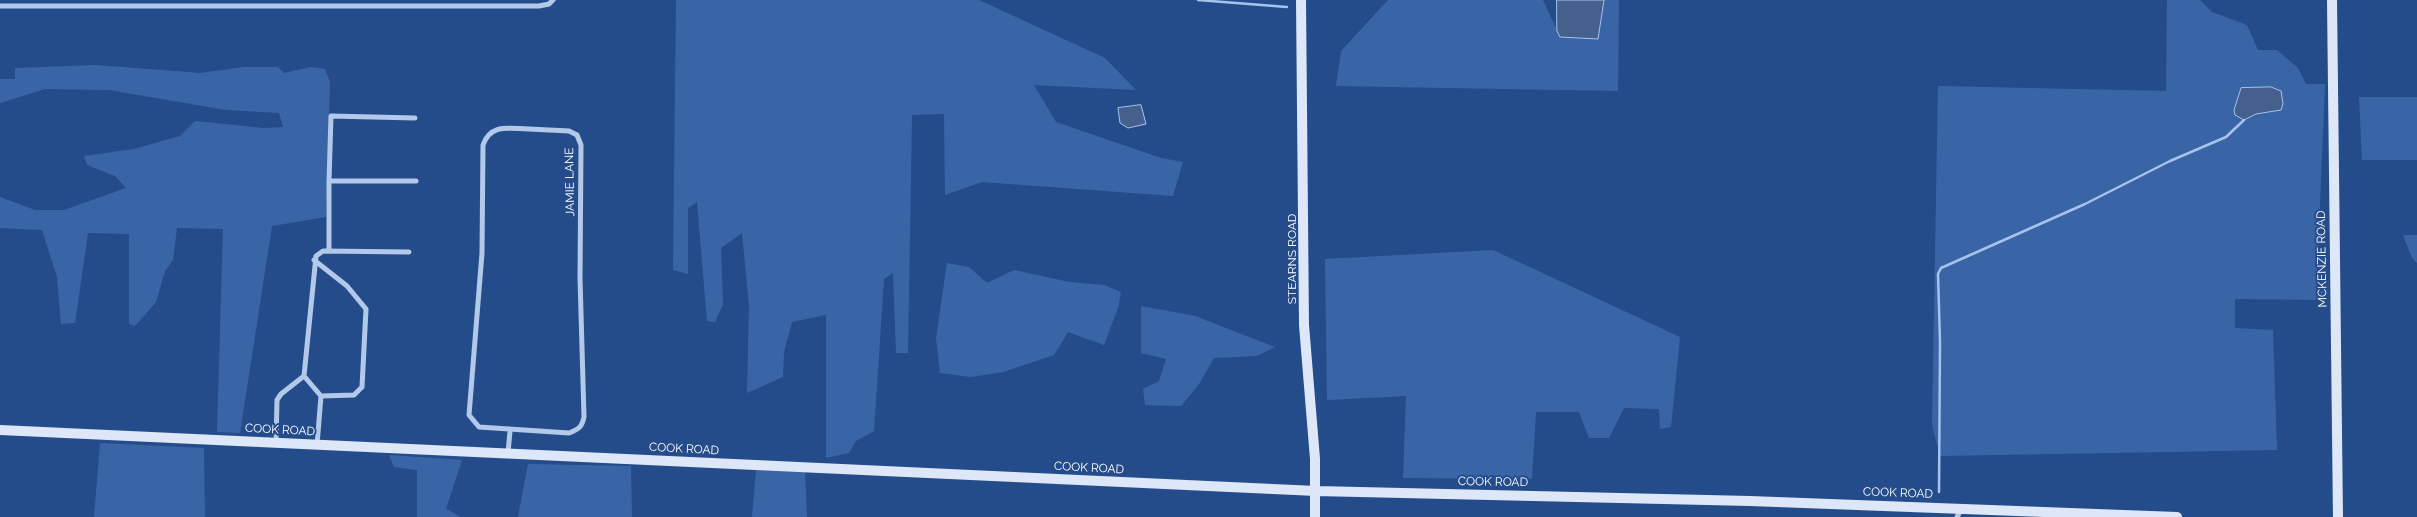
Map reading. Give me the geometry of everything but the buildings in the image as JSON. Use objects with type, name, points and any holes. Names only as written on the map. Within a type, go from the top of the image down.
[{"type":"street","points":[[0,6],[138,2],[528,6],[548,4],[553,0]]},
{"type":"street","name":"STEARNS ROAD","points":[[1301,0],[1304,325],[1316,491],[1314,517]]},
{"type":"street","name":"MCKENZIE ROAD","points":[[2332,0],[2338,517]]},
{"type":"street","points":[[328,251],[331,116],[415,118]]},
{"type":"street","name":"JAMIE LANE","points":[[493,130],[569,131],[578,136],[580,145],[580,278],[584,417],[582,425],[578,430],[569,433],[510,430],[479,427],[468,415],[482,253],[483,145],[487,134],[493,130]]},
{"type":"street","points":[[329,181],[416,181]]},
{"type":"street","points":[[317,445],[321,396],[304,376],[314,260],[319,253],[328,251],[408,252]]},
{"type":"street","points":[[314,260],[347,286],[366,309],[362,387],[354,395],[321,396]]},
{"type":"street","points":[[276,443],[278,400],[281,394],[304,376]]},
{"type":"street","name":"COOK ROAD","points":[[0,430],[1316,491],[1961,514],[2177,517]]},
{"type":"street","points":[[508,453],[510,430]]},
{"type":"shaded area","points":[[676,0],[979,0],[1105,58],[1136,90],[1034,85],[1056,122],[1161,158],[1183,162],[1173,196],[982,182],[945,195],[944,114],[912,115],[908,353],[896,353],[893,273],[884,279],[874,431],[856,441],[849,453],[826,458],[826,315],[792,322],[784,352],[783,377],[747,393],[749,306],[742,233],[721,248],[723,304],[715,322],[707,321],[697,202],[688,208],[688,274],[673,270]]},
{"type":"shaded area","points":[[1388,0],[1543,0],[1560,37],[1598,39],[1604,0],[1619,0],[1618,91],[1336,86],[1341,51]]},
{"type":"shaded area","points":[[1557,0],[1604,0],[1598,39],[1560,37],[1557,31]]},
{"type":"shaded area","points":[[2167,0],[2200,0],[2212,12],[2247,25],[2258,50],[2277,50],[2298,68],[2306,84],[2325,84],[2318,251],[2326,251],[2327,300],[2235,299],[2235,328],[2273,330],[2277,450],[1940,456],[1932,425],[1938,86],[2166,91]]},
{"type":"shaded area","points":[[96,65],[200,73],[244,67],[278,67],[284,73],[311,67],[325,69],[330,82],[326,217],[272,226],[240,433],[217,432],[223,229],[177,228],[173,260],[165,271],[156,302],[135,326],[129,324],[129,234],[88,233],[75,323],[61,324],[57,277],[42,230],[0,228],[0,197],[35,210],[64,210],[126,188],[115,176],[87,165],[84,156],[134,149],[180,136],[195,121],[264,128],[283,127],[279,113],[226,110],[109,90],[45,89],[0,103],[0,79],[15,79],[15,68]]},
{"type":"shaded area","points":[[2271,87],[2281,91],[2283,104],[2281,110],[2256,114],[2244,120],[2235,115],[2234,110],[2241,88]]},
{"type":"shaded area","points":[[2359,97],[2417,97],[2417,160],[2362,160]]},
{"type":"shaded area","points":[[1141,105],[1146,124],[1128,128],[1120,123],[1118,108]]},
{"type":"shaded area","points":[[2403,235],[2417,235],[2417,263],[2412,258]]},
{"type":"shaded area","points":[[1493,250],[1680,337],[1671,427],[1660,429],[1659,409],[1624,408],[1609,438],[1589,438],[1579,412],[1536,412],[1532,479],[1403,478],[1406,396],[1327,400],[1325,259]]},
{"type":"shaded area","points":[[947,263],[969,267],[987,283],[1014,270],[1069,282],[1104,285],[1121,292],[1118,308],[1104,345],[1068,332],[1054,355],[1003,372],[971,377],[940,373],[936,338]]},
{"type":"shaded area","points":[[1141,306],[1195,316],[1275,347],[1257,356],[1214,358],[1199,384],[1181,406],[1145,405],[1143,389],[1159,381],[1166,359],[1141,353]]},
{"type":"shaded area","points":[[100,443],[204,448],[205,517],[94,517]]},
{"type":"shaded area","points":[[389,455],[462,460],[446,509],[461,517],[417,517],[417,470],[394,467]]},
{"type":"shaded area","points":[[528,464],[631,466],[632,517],[518,517]]},
{"type":"shaded area","points":[[756,470],[805,472],[807,517],[752,517]]},
{"type":"waterway","points":[[1198,0],[1287,7]]},
{"type":"waterway","points":[[1939,492],[1940,342],[1938,274],[1941,268],[2085,204],[2170,161],[2226,137],[2244,120]]}]
